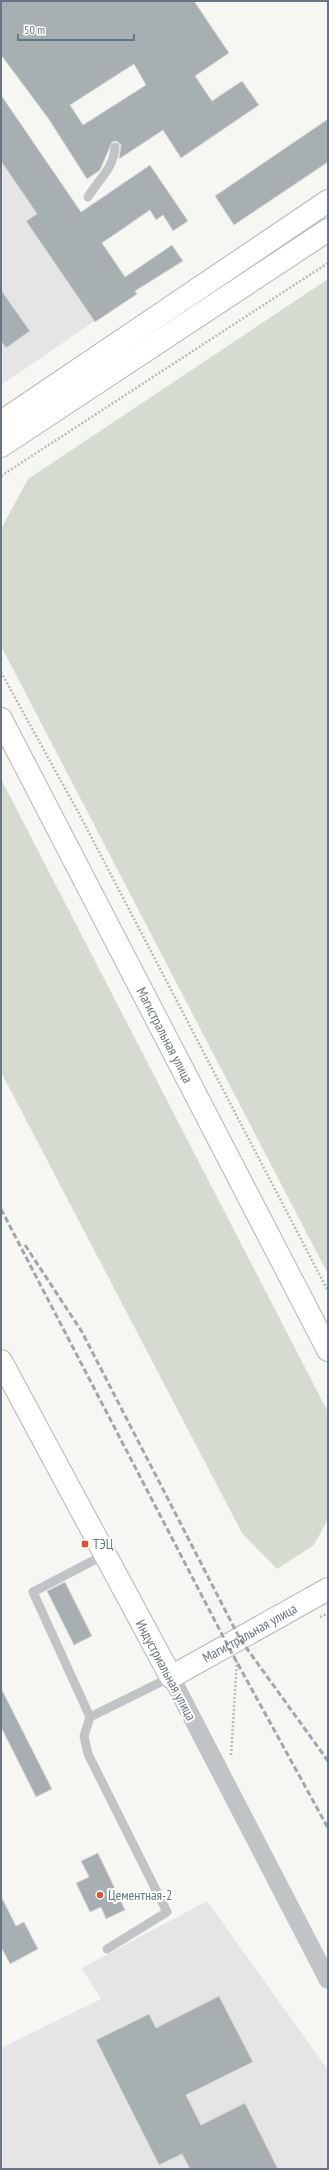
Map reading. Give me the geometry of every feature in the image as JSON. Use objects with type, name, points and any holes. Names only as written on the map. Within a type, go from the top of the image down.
[{"type":"street","points":[[1,422],[328,201]]},
{"type":"street","points":[[1,446],[328,230]]},
{"type":"street","name":"Магистральная улица","points":[[1,719],[328,1350]]},
{"type":"street","name":"Индустриальная улица","points":[[1,1362],[104,1556],[171,1677],[328,1980]]},
{"type":"street","name":"Магистральная улица","points":[[171,1677],[328,1589]]},
{"type":"lane","points":[[88,197],[97,182],[112,166],[115,147]]},
{"type":"lane","points":[[104,1556],[33,1592],[90,1717],[84,1736],[88,1754],[167,1912],[107,1949]]},
{"type":"lane","points":[[90,1717],[171,1677]]},
{"type":"path","points":[[1,476],[328,263]]},
{"type":"path","points":[[1,672],[83,821],[328,1291]]},
{"type":"path","points":[[315,1619],[328,1612]]},
{"type":"path","points":[[235,1761],[231,1754],[237,1660],[243,1656]]},
{"type":"shaded area","points":[[1,121],[105,314],[1,385]]},
{"type":"shaded area","points":[[328,279],[328,1274],[1,646],[1,529],[28,479]]},
{"type":"shaded area","points":[[1,779],[328,1412],[328,1519],[314,1545],[277,1569],[242,1533],[1,1072]]},
{"type":"shaded area","points":[[207,1901],[328,2070],[328,2169],[1,2169],[1,2048],[101,1999],[82,1968]]},
{"type":"building","points":[[1,1],[194,1],[229,53],[195,76],[212,101],[242,81],[259,105],[181,158],[163,130],[119,159],[121,145],[116,141],[112,142],[100,170],[87,179],[48,118],[1,55]],"holes":[[[134,64],[146,85],[83,125],[70,105]]]},
{"type":"building","points":[[1,95],[81,212],[150,165],[188,221],[173,231],[163,215],[156,220],[150,210],[102,243],[125,277],[172,245],[183,261],[135,291],[137,294],[95,322],[26,221],[37,214],[1,161]]},
{"type":"building","points":[[328,119],[328,162],[234,225],[215,196]]},
{"type":"building","points":[[1,290],[30,331],[6,348],[1,341]]},
{"type":"building","points":[[65,1582],[92,1636],[74,1645],[47,1591]]},
{"type":"building","points":[[1,1688],[52,1789],[36,1797],[1,1727]]},
{"type":"building","name":"Цементная-2","points":[[98,1853],[125,1910],[106,1919],[101,1907],[90,1912],[76,1883],[89,1877],[81,1861]]},
{"type":"building","points":[[1,1896],[16,1926],[24,1922],[38,1949],[10,1964],[1,1947]]},
{"type":"building","points":[[219,1996],[253,2062],[186,2095],[201,2125],[245,2103],[278,2169],[190,2169],[182,2154],[159,2165],[96,2040],[149,2014],[156,2028]]},
{"type":"railway","points":[[1,1209],[228,1646],[328,1828]]},
{"type":"railway","points":[[25,1245],[82,1332],[240,1639],[328,1761]]},
{"type":"place","name":"ТЭЦ","points":[[85,1544]]},
{"type":"place","name":"Цементная-2","points":[[100,1895]]}]
